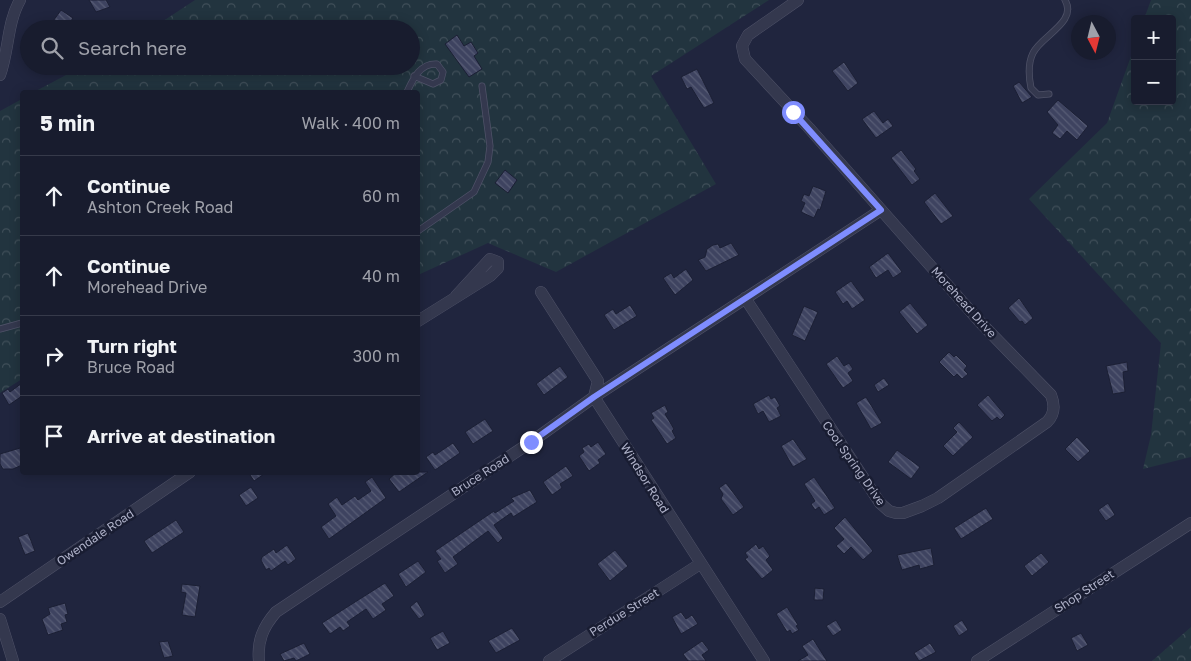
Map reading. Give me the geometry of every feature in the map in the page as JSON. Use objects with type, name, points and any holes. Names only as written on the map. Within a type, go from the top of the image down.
[{"type":"street","points":[[0,75],[5,62],[12,20],[20,0]]},
{"type":"street","name":"Morehead Drive","points":[[798,0],[748,35],[742,46],[743,54],[755,71],[848,172],[980,322],[1051,395],[1054,402],[1052,415],[1033,432]]},
{"type":"street","name":"Bruce Road","points":[[259,661],[259,644],[262,631],[276,612],[531,442],[594,397],[881,210]]},
{"type":"street","points":[[540,292],[598,381],[594,397]]},
{"type":"street","points":[[420,320],[456,296]]},
{"type":"street","name":"Cool Spring Drive","points":[[745,298],[880,504],[889,511],[903,513],[938,498],[1033,432]]},
{"type":"street","name":"Windsor Road","points":[[594,397],[764,661]]},
{"type":"street","name":"Owendale Road","points":[[0,602],[186,475]]},
{"type":"street","name":"Shop Street","points":[[977,661],[1191,523]]},
{"type":"street","name":"Perdue Street","points":[[548,661],[700,564]]},
{"type":"street","points":[[0,619],[13,661]]},
{"type":"lane","points":[[1049,94],[1038,95],[1031,88],[1030,62],[1036,48],[1067,16],[1068,8],[1065,0]]},
{"type":"lane","points":[[408,90],[414,76],[433,84],[441,80],[443,72],[440,66],[433,64],[420,71]]},
{"type":"lane","points":[[420,230],[474,192],[488,162],[490,146],[482,86]]},
{"type":"lane","points":[[0,329],[20,324]]},
{"type":"green space","points":[[195,0],[769,0],[651,76],[716,184],[556,272],[488,243],[420,274],[420,90],[38,90],[66,75],[420,75],[420,20],[165,20]]},
{"type":"green space","points":[[1151,0],[1191,0],[1191,457],[1143,469],[1151,435],[1161,343],[1029,199],[1107,123],[1131,56],[1131,105],[1176,105],[1176,15],[1145,15]]},
{"type":"green space","points":[[20,100],[20,380],[0,393],[0,111]]},
{"type":"green space","points":[[1191,627],[1191,661],[1152,661]]},
{"type":"building","points":[[89,0],[106,0],[110,7],[96,12]]},
{"type":"building","points":[[61,10],[73,18],[72,20],[54,20]]},
{"type":"building","points":[[457,35],[464,46],[471,42],[478,53],[474,56],[482,69],[469,77],[445,44]]},
{"type":"building","points":[[844,62],[858,83],[848,91],[832,71]]},
{"type":"building","points":[[697,69],[714,103],[704,108],[691,87],[687,89],[681,77]]},
{"type":"building","points":[[1019,82],[1032,97],[1022,103],[1013,86]]},
{"type":"building","points":[[1058,100],[1088,126],[1077,140],[1067,131],[1060,139],[1052,133],[1058,125],[1047,112]]},
{"type":"building","points":[[874,111],[883,123],[888,119],[893,126],[876,138],[862,119]]},
{"type":"building","points":[[901,150],[916,169],[914,171],[920,179],[912,185],[891,158]]},
{"type":"building","points":[[505,170],[517,180],[508,193],[495,183]]},
{"type":"building","points":[[813,186],[826,191],[820,210],[818,209],[814,218],[801,212],[805,203],[801,201],[804,194],[809,196]]},
{"type":"building","points":[[935,193],[953,216],[941,224],[924,202]]},
{"type":"building","points":[[731,243],[739,255],[706,271],[698,260],[705,257],[707,249],[713,245],[718,244],[720,248]]},
{"type":"building","points":[[888,253],[902,272],[893,278],[888,270],[876,278],[869,267]]},
{"type":"building","points":[[686,269],[693,280],[675,295],[663,278],[671,273],[674,278]]},
{"type":"building","points":[[851,281],[865,300],[852,309],[847,301],[843,304],[835,292]]},
{"type":"building","points":[[1019,298],[1033,318],[1025,325],[1008,308]]},
{"type":"building","points":[[910,303],[928,325],[917,334],[899,312]]},
{"type":"building","points":[[630,305],[637,316],[614,330],[604,315],[613,309],[616,314]]},
{"type":"building","points":[[804,306],[818,312],[805,341],[792,335]]},
{"type":"building","points":[[949,352],[954,357],[956,355],[967,366],[964,370],[968,374],[962,379],[957,374],[954,377],[939,362]]},
{"type":"building","points":[[837,356],[844,366],[849,363],[853,369],[848,373],[853,381],[843,388],[826,364]]},
{"type":"building","points":[[1127,362],[1128,371],[1123,372],[1125,392],[1113,394],[1106,366]]},
{"type":"building","points":[[560,366],[568,377],[544,395],[536,384]]},
{"type":"building","points":[[884,378],[889,385],[878,392],[874,385]]},
{"type":"building","points":[[20,384],[20,397],[9,405],[2,393],[8,389],[10,392]]},
{"type":"building","points":[[769,395],[771,399],[775,397],[780,406],[777,408],[781,416],[769,422],[763,411],[758,414],[753,404]]},
{"type":"building","points":[[988,395],[1005,415],[1000,420],[997,417],[992,421],[977,405]]},
{"type":"building","points":[[866,397],[882,423],[871,429],[856,403]]},
{"type":"building","points":[[665,405],[668,412],[665,414],[674,429],[672,431],[676,438],[667,444],[651,420],[654,418],[651,413]]},
{"type":"building","points":[[485,419],[493,431],[473,444],[465,432]]},
{"type":"building","points":[[959,422],[973,437],[953,456],[943,446],[957,432],[953,428]]},
{"type":"building","points":[[1077,437],[1090,451],[1078,462],[1065,449]]},
{"type":"building","points":[[793,439],[807,459],[793,467],[781,446]]},
{"type":"building","points":[[598,442],[606,454],[598,460],[600,463],[589,471],[579,456],[584,452],[582,448],[589,444],[591,447]]},
{"type":"building","points":[[453,443],[460,453],[435,470],[426,457],[433,452],[435,455]]},
{"type":"building","points":[[20,448],[20,466],[13,469],[3,469],[0,464],[0,454]]},
{"type":"building","points":[[897,450],[920,467],[911,479],[888,462]]},
{"type":"building","points":[[566,466],[573,476],[560,484],[562,488],[552,495],[543,482]]},
{"type":"building","points":[[420,472],[428,472],[399,492],[389,479],[394,475],[420,475]]},
{"type":"building","points":[[250,475],[263,475],[254,481]]},
{"type":"building","points":[[372,477],[386,498],[329,539],[321,527],[336,516],[328,504],[337,497],[342,505],[355,496],[358,500],[371,491],[365,482]]},
{"type":"building","points":[[814,477],[835,508],[824,515],[819,507],[815,510],[811,504],[815,501],[804,484]]},
{"type":"building","points":[[726,483],[744,507],[733,515],[721,499],[723,494],[719,488]]},
{"type":"building","points":[[251,487],[258,498],[246,506],[239,495]]},
{"type":"building","points":[[530,490],[537,502],[513,517],[511,513],[494,525],[503,538],[498,543],[488,531],[453,557],[458,564],[445,573],[437,561],[441,559],[435,551],[494,511],[495,513],[514,501],[511,498]]},
{"type":"building","points":[[1108,503],[1115,515],[1106,521],[1098,510]]},
{"type":"building","points":[[986,508],[993,519],[961,539],[954,528]]},
{"type":"building","points":[[845,517],[873,551],[863,560],[851,547],[844,554],[836,546],[844,539],[834,528]]},
{"type":"building","points":[[176,520],[184,532],[152,553],[144,541]]},
{"type":"building","points":[[28,533],[35,551],[25,555],[18,537]]},
{"type":"building","points":[[756,544],[759,549],[763,546],[770,556],[766,560],[773,570],[762,579],[745,559],[748,557],[745,553]]},
{"type":"building","points":[[287,545],[296,559],[288,565],[285,561],[271,571],[269,568],[266,570],[261,560],[262,557],[274,549],[276,553]]},
{"type":"building","points":[[931,548],[934,565],[920,569],[919,565],[902,570],[897,555]]},
{"type":"building","points":[[615,550],[628,566],[610,581],[597,564]]},
{"type":"building","points":[[1041,553],[1049,562],[1032,576],[1024,566]]},
{"type":"building","points":[[418,561],[426,572],[406,587],[398,574]]},
{"type":"building","points":[[385,583],[394,596],[382,604],[386,610],[373,619],[366,609],[347,622],[350,626],[343,631],[340,627],[330,634],[322,623]]},
{"type":"building","points":[[182,584],[200,586],[195,617],[182,615],[186,593],[181,592]]},
{"type":"building","points":[[815,588],[824,589],[823,600],[814,600]]},
{"type":"building","points":[[417,601],[425,615],[419,619],[410,607]]},
{"type":"building","points":[[65,603],[68,614],[65,615],[67,622],[61,624],[63,630],[48,635],[42,619],[50,614],[48,608]]},
{"type":"building","points":[[787,607],[799,630],[792,634],[790,630],[787,632],[776,614]]},
{"type":"building","points":[[681,612],[686,619],[692,615],[698,624],[681,634],[672,617]]},
{"type":"building","points":[[836,620],[842,630],[833,636],[826,626]]},
{"type":"building","points":[[962,620],[968,630],[959,636],[953,626]]},
{"type":"building","points":[[512,628],[520,640],[496,653],[488,641]]},
{"type":"building","points":[[443,631],[450,643],[437,650],[430,638]]},
{"type":"building","points":[[1081,633],[1088,645],[1077,651],[1071,638]]},
{"type":"building","points":[[813,639],[827,661],[798,661],[808,655],[802,646]]},
{"type":"building","points":[[168,641],[173,656],[164,658],[159,642]]},
{"type":"building","points":[[702,641],[709,650],[702,655],[706,661],[688,661],[683,654]]},
{"type":"building","points":[[304,643],[310,654],[296,661],[294,658],[284,661],[280,654]]},
{"type":"building","points":[[930,643],[936,652],[919,661],[914,653]]},
{"type":"route","points":[[531,442],[594,397],[881,210],[793,112]]}]
